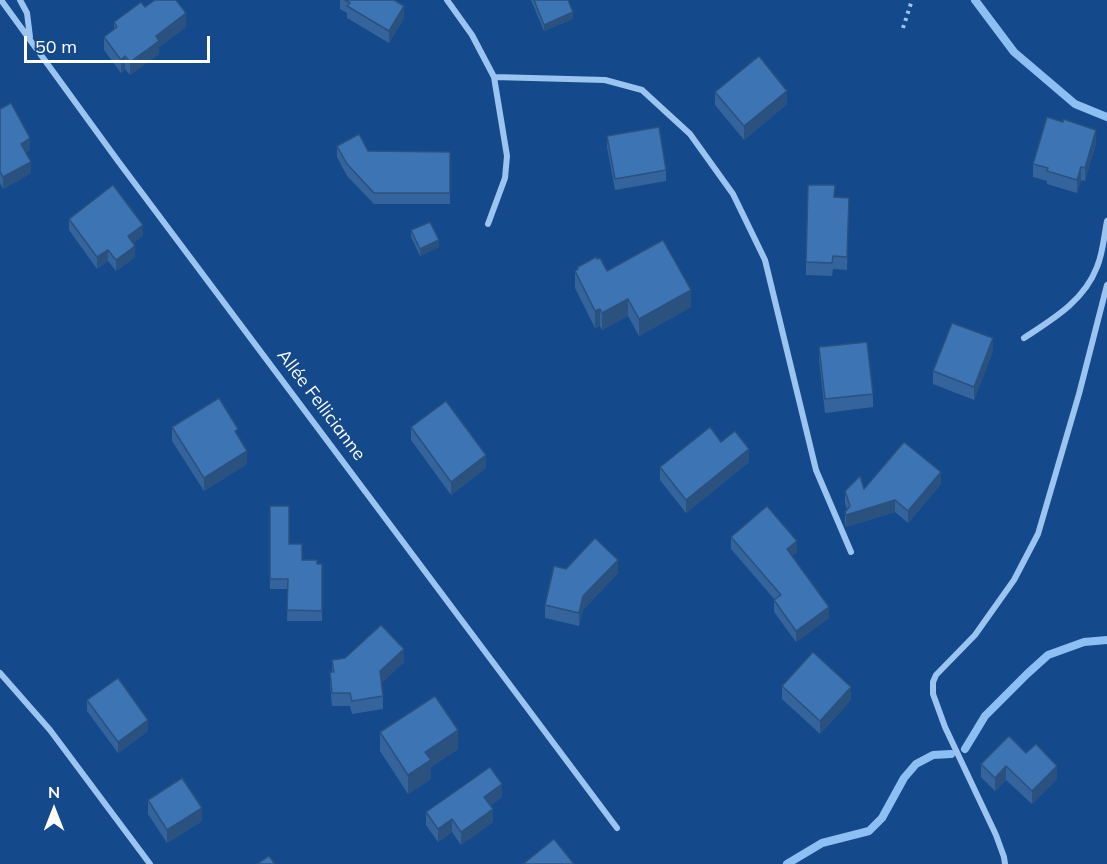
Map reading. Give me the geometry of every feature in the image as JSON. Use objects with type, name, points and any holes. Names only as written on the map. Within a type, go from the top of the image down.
[{"type":"street","name":"Allée Fellicianne","points":[[1,0],[617,828]]},
{"type":"street","points":[[20,0],[27,13],[30,37]]},
{"type":"street","points":[[447,0],[472,35],[494,77],[507,156],[506,178],[488,224]]},
{"type":"street","points":[[494,77],[605,80],[642,90],[690,134],[733,194],[765,260],[816,470],[851,552]]},
{"type":"street","points":[[1024,338],[1065,311],[1088,286],[1098,265],[1107,221]]},
{"type":"street","points":[[1005,864],[996,835],[945,727],[933,694],[933,682],[936,675],[975,635],[1014,580],[1038,534],[1079,394],[1107,285]]},
{"type":"street","points":[[0,673],[50,730],[150,864]]},
{"type":"path","points":[[903,28],[912,0]]},
{"type":"building","points":[[155,0],[176,0],[186,13],[156,36],[159,41],[130,62],[125,56],[121,60],[104,37],[117,27],[114,22],[141,2],[145,7]]},
{"type":"building","points":[[345,0],[394,0],[404,6],[389,31],[347,6],[350,3]]},
{"type":"building","points":[[534,0],[568,0],[573,12],[544,25]]},
{"type":"building","points":[[759,56],[787,91],[744,126],[715,92]]},
{"type":"building","points":[[11,103],[30,138],[21,144],[31,162],[3,177],[0,172],[0,109]]},
{"type":"building","points":[[1047,117],[1063,122],[1063,119],[1096,130],[1085,168],[1081,167],[1077,180],[1033,164]]},
{"type":"building","points":[[659,127],[666,170],[615,179],[607,136]]},
{"type":"building","points":[[359,134],[368,151],[450,152],[450,193],[374,193],[347,164],[337,146]]},
{"type":"building","points":[[113,185],[143,225],[128,236],[135,246],[116,260],[108,250],[97,257],[69,219]]},
{"type":"building","points":[[808,185],[835,185],[834,197],[849,198],[847,257],[833,256],[832,263],[806,262]]},
{"type":"building","points":[[430,222],[439,240],[420,249],[411,230]]},
{"type":"building","points":[[663,240],[691,290],[639,319],[628,299],[602,313],[600,309],[595,311],[575,271],[578,267],[596,257],[600,258],[607,271]]},
{"type":"building","points":[[952,323],[993,338],[974,387],[933,371]]},
{"type":"building","points":[[867,342],[873,394],[825,399],[819,347]]},
{"type":"building","points":[[219,398],[238,429],[235,431],[247,451],[204,478],[172,427]]},
{"type":"building","points":[[446,401],[486,455],[451,482],[411,427]]},
{"type":"building","points":[[710,427],[721,442],[735,431],[749,449],[686,500],[660,467]]},
{"type":"building","points":[[904,442],[941,472],[908,511],[895,500],[846,515],[845,512],[850,506],[845,491],[860,476],[864,489]]},
{"type":"building","points":[[270,506],[289,506],[289,544],[302,544],[302,560],[317,560],[317,564],[322,564],[322,611],[287,610],[288,579],[270,579]]},
{"type":"building","points":[[767,506],[797,541],[787,549],[829,607],[796,631],[774,600],[781,595],[731,537]]},
{"type":"building","points":[[595,538],[618,560],[583,596],[579,613],[545,605],[554,566],[566,569]]},
{"type":"building","points":[[381,625],[404,649],[380,671],[383,696],[352,701],[350,693],[332,693],[330,672],[334,672],[332,660],[345,658]]},
{"type":"building","points":[[813,652],[851,687],[820,721],[782,686]]},
{"type":"building","points":[[118,678],[148,720],[118,742],[87,700]]},
{"type":"building","points":[[435,696],[458,730],[425,752],[431,760],[408,775],[380,732]]},
{"type":"building","points":[[1009,736],[1026,753],[1036,744],[1057,766],[1032,791],[1006,766],[995,778],[981,764]]},
{"type":"building","points":[[490,767],[502,784],[484,797],[493,809],[461,832],[452,819],[438,829],[426,812]]},
{"type":"building","points":[[182,778],[202,808],[167,830],[148,800]]},
{"type":"building","points":[[554,839],[574,864],[523,864]]},
{"type":"building","points":[[269,856],[275,864],[257,864]]},
{"type":"waterway","points":[[975,0],[1014,52],[1075,104],[1107,117]]},
{"type":"waterway","points":[[965,749],[985,716],[1048,655],[1084,642],[1107,640]]},
{"type":"waterway","points":[[787,864],[822,843],[869,831],[882,818],[904,778],[916,764],[933,755],[951,754]]}]
